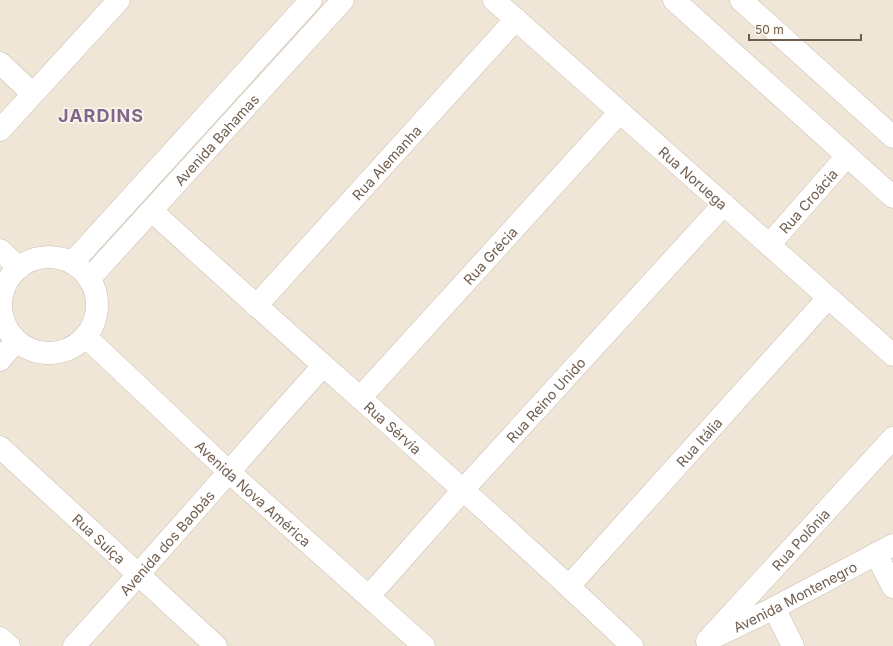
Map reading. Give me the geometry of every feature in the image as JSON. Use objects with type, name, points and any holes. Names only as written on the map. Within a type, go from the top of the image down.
[{"type":"street","points":[[0,130],[32,93],[119,0]]},
{"type":"street","name":"Avenida Bahamas","points":[[72,263],[311,0]]},
{"type":"street","name":"Avenida Bahamas","points":[[89,279],[343,0]]},
{"type":"street","name":"Rua Noruega","points":[[494,0],[893,355]]},
{"type":"street","points":[[674,0],[893,197]]},
{"type":"street","points":[[741,0],[893,137]]},
{"type":"street","name":"Rua Alemanha","points":[[256,306],[516,19]]},
{"type":"street","points":[[0,63],[32,93]]},
{"type":"street","name":"Rua Grécia","points":[[360,398],[620,112]]},
{"type":"street","name":"Rua Croácia","points":[[769,245],[847,156]]},
{"type":"street","name":"Rua Reino Unido","points":[[369,596],[463,490],[724,204]]},
{"type":"street","name":"Rua Sérvia","points":[[152,211],[569,586],[632,646]]},
{"type":"street","points":[[0,250],[8,275],[1,297],[1,313],[6,328],[16,341],[29,349],[44,354],[60,352],[74,347],[86,337],[94,323],[97,308],[95,293],[89,279],[82,270],[72,263],[59,258],[44,257],[30,260],[8,275]]},
{"type":"street","name":"Rua Itália","points":[[569,586],[828,298]]},
{"type":"street","name":"Avenida Nova América","points":[[86,337],[228,471],[424,646]]},
{"type":"street","points":[[0,360],[16,341]]},
{"type":"street","name":"Avenida dos Baobás","points":[[74,646],[139,575],[228,471],[323,366]]},
{"type":"street","name":"Rua Polônia","points":[[702,644],[893,438]]},
{"type":"street","name":"Rua Suíça","points":[[0,447],[216,646]]},
{"type":"street","points":[[885,549],[893,587]]},
{"type":"street","name":"Avenida Montenegro","points":[[702,644],[774,608],[885,549]]},
{"type":"street","points":[[774,608],[793,646]]},
{"type":"street","points":[[0,638],[9,646]]},
{"type":"shaded area","points":[[0,0],[893,0],[893,646],[0,646]]},
{"type":"district","name":"JARDINS","points":[[101,115]]}]
